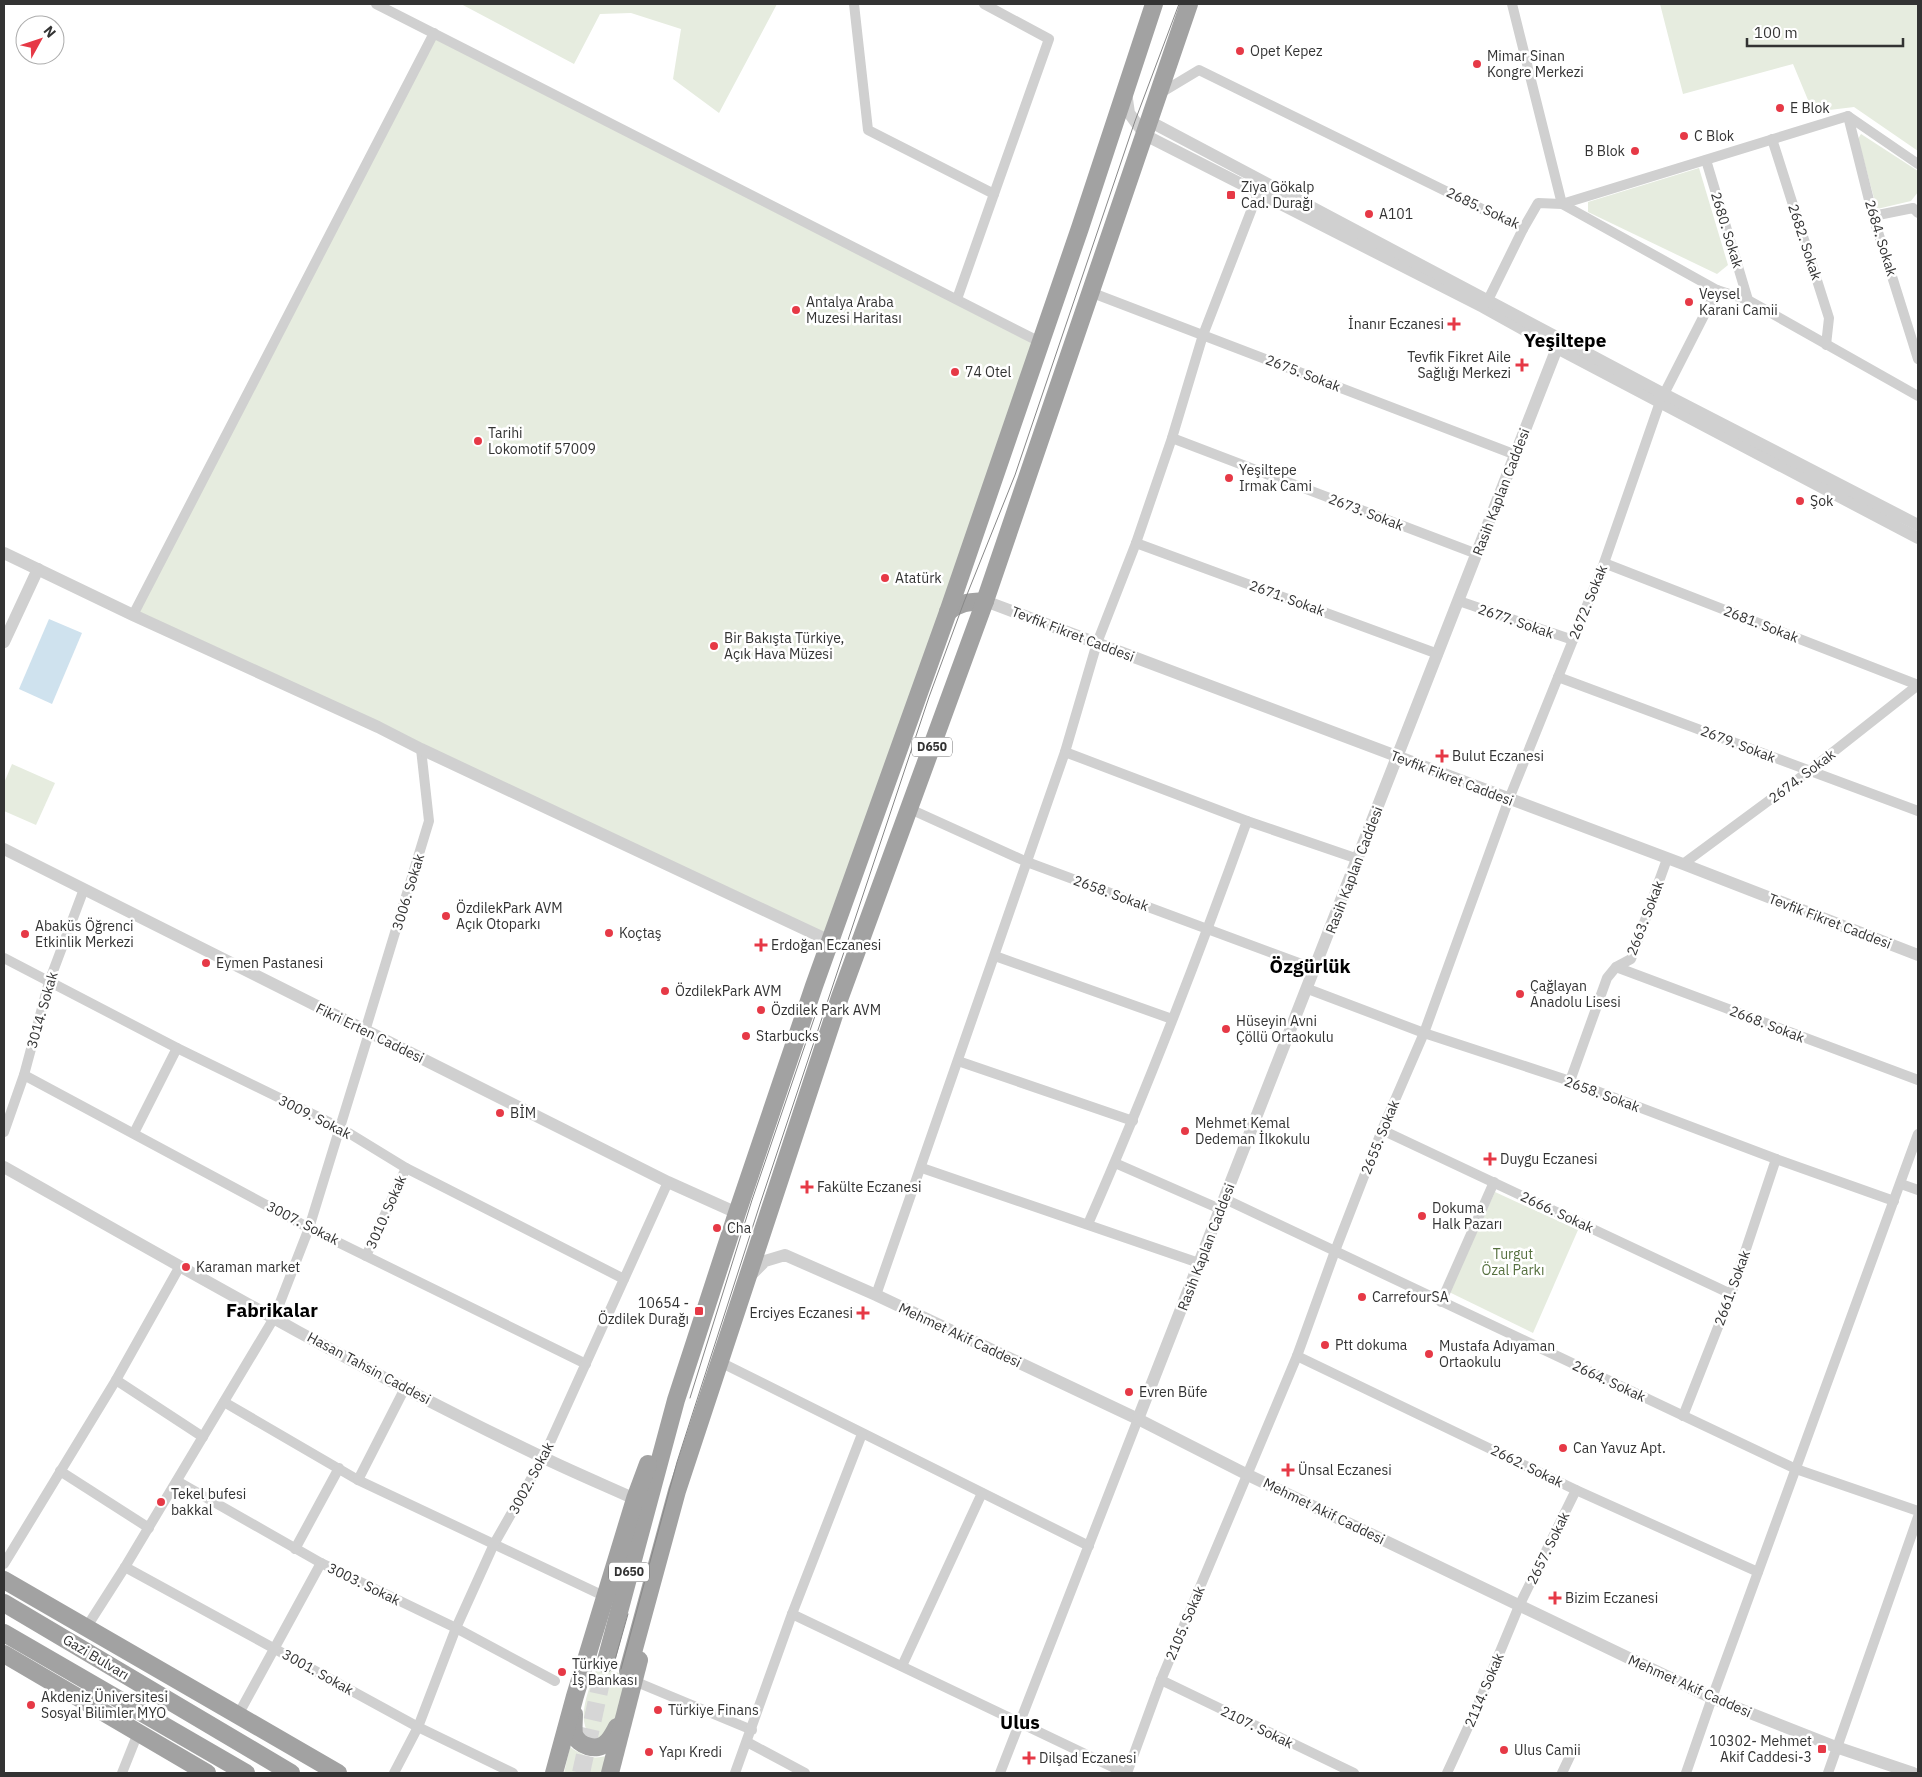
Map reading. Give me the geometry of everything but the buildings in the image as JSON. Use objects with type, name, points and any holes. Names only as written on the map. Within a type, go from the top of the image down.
[{"type":"highway","name":"D650","points":[[605,1664],[676,1400],[737,1213],[830,941],[948,612],[1126,92],[1154,4]]},
{"type":"highway","name":"D650","points":[[631,1676],[689,1488],[699,1429],[746,1280],[840,997],[985,601],[1189,4]]},
{"type":"highway","points":[[948,612],[956,605],[964,602],[985,601]]},
{"type":"highway","points":[[554,1773],[575,1696],[635,1499],[652,1452],[676,1400]]},
{"type":"highway","points":[[4,1580],[338,1773]]},
{"type":"highway","name":"Gazi Bulvarı","points":[[4,1603],[291,1773]]},
{"type":"highway","name":"Gazi Bulvarı","points":[[4,1633],[243,1771]]},
{"type":"highway","points":[[4,1654],[207,1773]]},
{"type":"highway","points":[[610,1773],[628,1706],[631,1676]]},
{"type":"highway","points":[[575,1696],[574,1735],[582,1744],[588,1747],[596,1748],[606,1745],[628,1706]]},
{"type":"street","points":[[376,4],[1040,342]]},
{"type":"street","points":[[854,4],[868,130],[994,194]]},
{"type":"street","points":[[957,299],[1049,40],[984,4]]},
{"type":"street","points":[[1512,4],[1562,204],[1717,290],[1748,300],[1918,396]]},
{"type":"street","points":[[132,615],[434,34]]},
{"type":"street","name":"2685. Sokak","points":[[1159,94],[1199,70],[1523,229],[1538,203],[1562,204],[1848,116]]},
{"type":"street","points":[[1126,92],[1130,113],[1147,128],[1258,193],[1483,307],[1558,348],[1918,526]]},
{"type":"street","points":[[1848,116],[1918,164]]},
{"type":"street","name":"2684. Sokak","points":[[1848,116],[1873,216],[1918,359]]},
{"type":"street","points":[[1147,128],[1488,300],[1792,470],[1918,538]]},
{"type":"street","name":"2682. Sokak","points":[[1772,139],[1829,318],[1826,345]]},
{"type":"street","name":"2680. Sokak","points":[[1706,160],[1748,300]]},
{"type":"street","points":[[876,1295],[922,1168],[1065,752],[1097,643],[1136,543],[1172,438],[1203,335],[1258,193]]},
{"type":"street","points":[[1873,216],[1916,207]]},
{"type":"street","points":[[1488,300],[1523,229]]},
{"type":"street","name":"2672. Sokak","points":[[1509,799],[1604,563],[1662,398],[1717,290]]},
{"type":"street","name":"2675. Sokak","points":[[1090,292],[1516,455]]},
{"type":"street","name":"Rasih Kaplan Caddesi","points":[[1138,1419],[1558,348]]},
{"type":"street","name":"2673. Sokak","points":[[1172,438],[1477,554]]},
{"type":"street","name":"2671. Sokak","points":[[1136,543],[1438,654]]},
{"type":"street","points":[[4,553],[132,615],[369,723],[830,941]]},
{"type":"street","name":"2681. Sokak","points":[[1604,563],[1918,685]]},
{"type":"street","points":[[4,642],[38,569]]},
{"type":"street","name":"Tevfik Fikret Caddesi","points":[[985,601],[1683,864],[1918,955]]},
{"type":"street","name":"2677. Sokak","points":[[1459,601],[1573,640]]},
{"type":"street","name":"2679. Sokak","points":[[1558,676],[1918,811]]},
{"type":"street","name":"2674. Sokak","points":[[1683,864],[1809,771],[1918,685]]},
{"type":"street","name":"3006. Sokak","points":[[86,1628],[149,1528],[274,1318],[309,1228],[429,821],[421,749]]},
{"type":"street","points":[[1065,752],[1247,821],[1358,859]]},
{"type":"street","name":"2655. Sokak","points":[[1246,1474],[1297,1356],[1382,1130],[1424,1033],[1509,799]]},
{"type":"street","name":"2658. Sokak","points":[[910,809],[1027,862],[1208,928],[1314,970]]},
{"type":"street","points":[[1088,1224],[1133,1121],[1208,928],[1247,821]]},
{"type":"street","name":"Fikri Erten Caddesi","points":[[4,849],[668,1182],[737,1213]]},
{"type":"street","name":"2663. Sokak","points":[[1570,1081],[1607,978],[1616,967],[1631,959],[1667,859]]},
{"type":"street","name":"3014. Sokak","points":[[4,1132],[24,1075],[49,982],[84,889]]},
{"type":"street","points":[[995,956],[1172,1019]]},
{"type":"street","name":"3009. Sokak","points":[[4,958],[177,1048],[339,1127],[406,1168],[624,1279]]},
{"type":"street","name":"2668. Sokak","points":[[1616,967],[1918,1080]]},
{"type":"street","name":"2658. Sokak","points":[[1308,988],[1424,1033],[1570,1081],[1776,1159],[1894,1201]]},
{"type":"street","points":[[134,1134],[177,1048]]},
{"type":"street","points":[[958,1062],[1133,1121]]},
{"type":"street","name":"3007. Sokak","points":[[24,1075],[309,1228],[586,1364]]},
{"type":"street","name":"2666. Sokak","points":[[1382,1130],[1731,1294]]},
{"type":"street","points":[[1686,1773],[1918,1134]]},
{"type":"street","name":"2661. Sokak","points":[[1684,1416],[1731,1294],[1776,1159]]},
{"type":"street","name":"2664. Sokak","points":[[1115,1162],[1222,1204],[1335,1252],[1796,1469],[1918,1511]]},
{"type":"street","name":"Hasan Tahsin Caddesi","points":[[4,1167],[274,1318],[405,1388],[543,1458],[635,1499]]},
{"type":"street","name":"3010. Sokak","points":[[366,1256],[406,1168]]},
{"type":"street","points":[[922,1168],[1199,1263]]},
{"type":"street","name":"3002. Sokak","points":[[394,1773],[418,1727],[456,1628],[494,1544],[543,1458],[668,1182]]},
{"type":"street","points":[[1441,1302],[1494,1182]]},
{"type":"street","points":[[1900,1184],[1918,1190]]},
{"type":"street","name":"Mehmet Akif Caddesi","points":[[746,1280],[765,1261],[784,1255],[876,1295],[1138,1419],[1246,1474],[1712,1698],[1836,1747],[1913,1773]]},
{"type":"street","points":[[4,1564],[116,1380],[180,1266]]},
{"type":"street","name":"2662. Sokak","points":[[1297,1356],[1576,1490],[1758,1572]]},
{"type":"street","points":[[720,1362],[1089,1546]]},
{"type":"street","points":[[116,1380],[203,1437]]},
{"type":"street","points":[[358,1480],[405,1388]]},
{"type":"street","points":[[224,1402],[358,1480],[606,1597]]},
{"type":"street","points":[[1000,1773],[1138,1419]]},
{"type":"street","points":[[735,1773],[792,1614],[862,1434]]},
{"type":"street","points":[[295,1549],[338,1468]]},
{"type":"street","points":[[60,1471],[149,1528]]},
{"type":"street","name":"2105. Sokak","points":[[1126,1773],[1161,1680],[1246,1474]]},
{"type":"street","name":"3003. Sokak","points":[[177,1481],[321,1563],[456,1628],[555,1681]]},
{"type":"street","name":"2657. Sokak","points":[[1519,1606],[1576,1490]]},
{"type":"street","points":[[902,1666],[982,1494]]},
{"type":"street","points":[[1828,1773],[1918,1517]]},
{"type":"street","points":[[238,1715],[321,1563]]},
{"type":"street","name":"3001. Sokak","points":[[125,1567],[418,1727],[514,1773]]},
{"type":"street","name":"2114. Sokak","points":[[1447,1773],[1475,1712],[1519,1606]]},
{"type":"street","points":[[792,1614],[1126,1773]]},
{"type":"street","points":[[631,1676],[752,1730]]},
{"type":"street","name":"2107. Sokak","points":[[1161,1680],[1354,1773]]},
{"type":"street","points":[[122,1773],[138,1733]]},
{"type":"street","points":[[747,1742],[805,1773]]},
{"type":"street","points":[[1562,1773],[1571,1754]]},
{"type":"green space","points":[[461,4],[777,4],[719,113],[673,79],[681,29],[631,13],[600,14],[574,64]]},
{"type":"green space","points":[[1660,4],[1918,4],[1918,151],[1854,107],[1813,112],[1793,64],[1683,94]]},
{"type":"green space","points":[[434,33],[1040,342],[830,941],[133,615]]},
{"type":"green space","points":[[1861,134],[1918,171],[1918,192],[1911,201],[1877,209],[1858,139]]},
{"type":"green space","points":[[1699,168],[1728,265],[1717,274],[1588,212],[1588,202]]},
{"type":"green space","points":[[12,764],[55,783],[36,825],[4,811],[4,783]]},
{"type":"green space","name":"Turgut Özal Parkı","points":[[1495,1192],[1578,1230],[1533,1333],[1449,1292]]},
{"type":"green space","points":[[597,1666],[632,1677],[620,1714],[603,1738],[592,1738],[584,1722],[585,1703]]},
{"type":"green space","points":[[570,1747],[589,1757],[610,1755],[605,1773],[564,1773]]},
{"type":"water","points":[[49,619],[82,633],[52,704],[19,689]]},
{"type":"tunnel","points":[[581,1773],[605,1664]]},
{"type":"tram line","points":[[621,1669],[677,1462],[760,1204],[929,697],[964,602],[1015,475],[1135,121],[1179,4]]},
{"type":"tram line","points":[[690,1398],[752,1200],[816,1013]]},
{"type":"tram line","points":[[613,1667],[628,1614]]},
{"type":"place","name":"Opet Kepez","points":[[1240,51]]},
{"type":"place","name":"Mimar Sinan Kongre Merkezi","points":[[1477,64]]},
{"type":"place","name":"E Blok","points":[[1780,108]]},
{"type":"place","name":"C Blok","points":[[1684,136]]},
{"type":"place","name":"B Blok","points":[[1635,151]]},
{"type":"place","name":"Ziya Gökalp Cad. Durağı","points":[[1231,195]]},
{"type":"place","name":"A101","points":[[1369,214]]},
{"type":"place","name":"Veysel Karani Camii","points":[[1689,302]]},
{"type":"place","name":"Antalya Araba Muzesi Haritası","points":[[796,310]]},
{"type":"place","name":"İnanır Eczanesi","points":[[1454,324]]},
{"type":"place","name":"Tevfik Fikret Aile Sağlığı Merkezi","points":[[1522,365]]},
{"type":"place","name":"74 Otel","points":[[955,372]]},
{"type":"place","name":"Tarihi Lokomotif 57009","points":[[478,441]]},
{"type":"place","name":"Yeşiltepe Irmak Cami","points":[[1229,478]]},
{"type":"place","name":"Şok","points":[[1800,501]]},
{"type":"place","name":"Atatürk","points":[[885,578]]},
{"type":"place","name":"Bir Bakışta Türkiye, Açık Hava Müzesi","points":[[714,646]]},
{"type":"place","name":"Bulut Eczanesi","points":[[1442,756]]},
{"type":"place","name":"ÖzdilekPark AVM Açık Otoparkı","points":[[446,916]]},
{"type":"place","name":"Koçtaş","points":[[609,933]]},
{"type":"place","name":"Abaküs Öğrenci Etkinlik Merkezi","points":[[25,934]]},
{"type":"place","name":"Erdoğan Eczanesi","points":[[761,945]]},
{"type":"place","name":"Eymen Pastanesi","points":[[206,963]]},
{"type":"place","name":"ÖzdilekPark AVM","points":[[665,991]]},
{"type":"place","name":"Çağlayan Anadolu Lisesi","points":[[1520,994]]},
{"type":"place","name":"Özdilek Park AVM","points":[[761,1010]]},
{"type":"place","name":"Hüseyin Avni Çöllü Ortaokulu","points":[[1226,1029]]},
{"type":"place","name":"Starbucks","points":[[746,1036]]},
{"type":"place","name":"BİM","points":[[500,1113]]},
{"type":"place","name":"Mehmet Kemal Dedeman İlkokulu","points":[[1185,1131]]},
{"type":"place","name":"Duygu Eczanesi","points":[[1490,1159]]},
{"type":"place","name":"Fakülte Eczanesi","points":[[807,1187]]},
{"type":"place","name":"Dokuma Halk Pazarı","points":[[1422,1216]]},
{"type":"place","name":"Cha","points":[[717,1228]]},
{"type":"place","name":"Karaman market","points":[[186,1267]]},
{"type":"place","name":"CarrefourSA","points":[[1362,1297]]},
{"type":"place","name":"10654 - Özdilek Durağı","points":[[699,1311]]},
{"type":"place","name":"Erciyes Eczanesi","points":[[863,1313]]},
{"type":"place","name":"Ptt dokuma","points":[[1325,1345]]},
{"type":"place","name":"Mustafa Adıyaman Ortaokulu","points":[[1429,1354]]},
{"type":"place","name":"Evren Büfe","points":[[1129,1392]]},
{"type":"place","name":"Can Yavuz Apt.","points":[[1563,1448]]},
{"type":"place","name":"Ünsal Eczanesi","points":[[1288,1470]]},
{"type":"place","name":"Tekel bufesi bakkal","points":[[161,1502]]},
{"type":"place","name":"Bizim Eczanesi","points":[[1555,1598]]},
{"type":"place","name":"Türkiye İş Bankası","points":[[562,1672]]},
{"type":"place","name":"Akdeniz Üniversitesi Sosyal Bilimler MYO","points":[[31,1705]]},
{"type":"place","name":"Türkiye Finans","points":[[658,1710]]},
{"type":"place","name":"10302- Mehmet Akif Caddesi-3","points":[[1822,1749]]},
{"type":"place","name":"Ulus Camii","points":[[1504,1750]]},
{"type":"place","name":"Yapı Kredi","points":[[649,1752]]},
{"type":"place","name":"Dilşad Eczanesi","points":[[1029,1758]]},
{"type":"district","name":"Yeşiltepe","points":[[1565,340]]},
{"type":"district","name":"Özgürlük","points":[[1310,966]]},
{"type":"district","name":"Fabrikalar","points":[[272,1310]]},
{"type":"district","name":"Ulus","points":[[1020,1722]]}]
